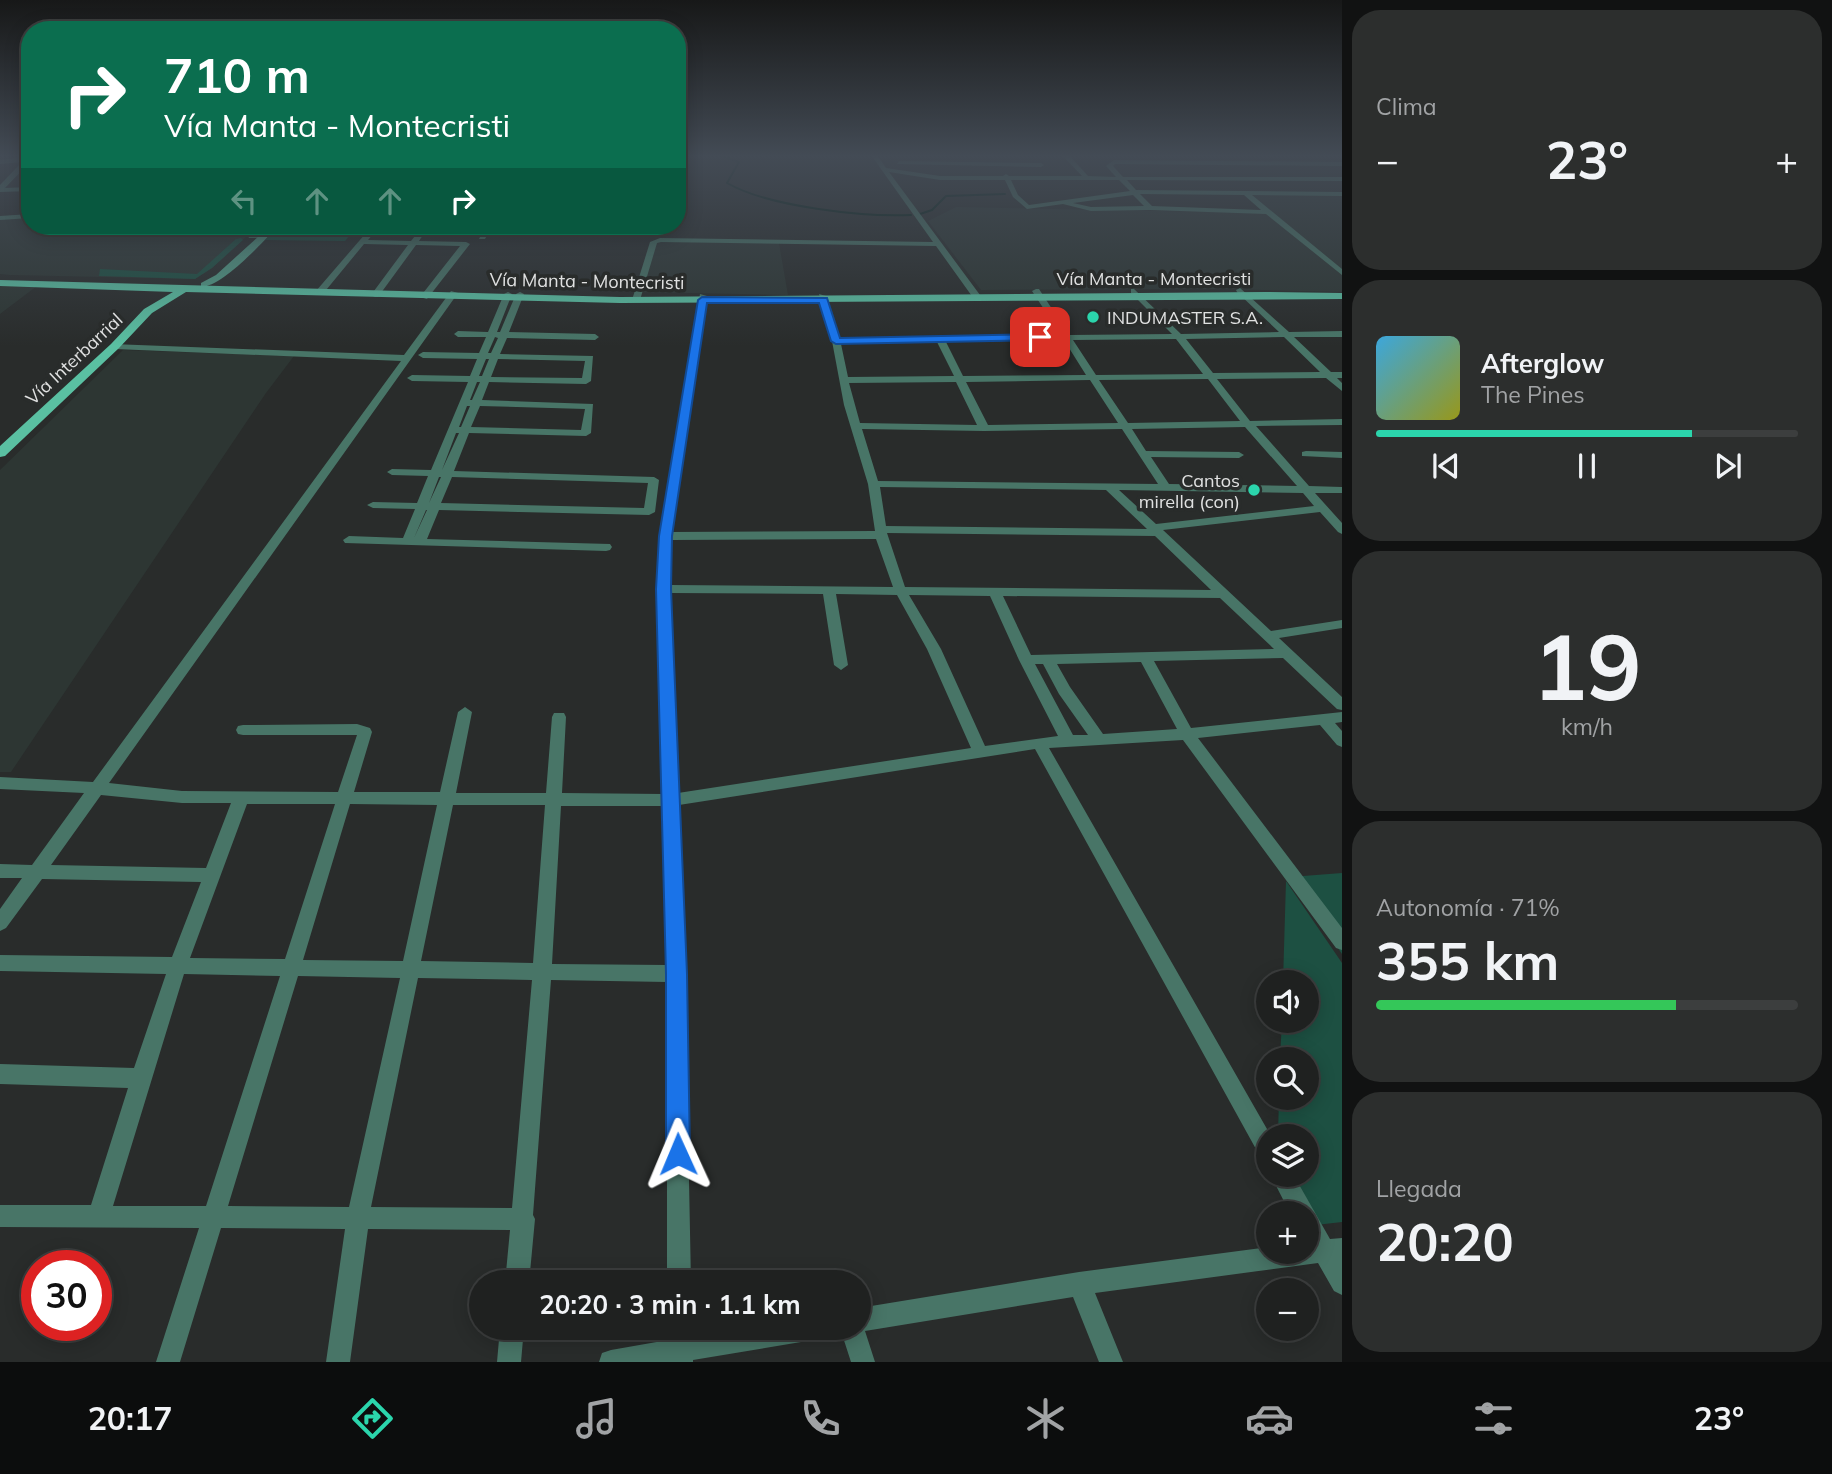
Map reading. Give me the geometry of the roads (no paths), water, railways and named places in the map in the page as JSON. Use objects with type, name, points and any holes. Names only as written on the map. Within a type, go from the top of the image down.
[{"type":"main road","name":"Vía Interbarrial","points":[[142,319],[195,287],[252,236]]},
{"type":"main road","name":"Vía Interbarrial","points":[[0,453],[157,304],[219,277],[263,236]]},
{"type":"main road","name":"Vía Manta - Montecristi","points":[[0,281],[158,289],[195,287]]},
{"type":"main road","name":"Vía Manta - Montecristi","points":[[0,281],[426,295],[636,298],[1242,292],[1342,294]]},
{"type":"main road","points":[[157,304],[162,294],[158,289]]},
{"type":"street","points":[[920,219],[975,295]]},
{"type":"street","points":[[1275,219],[1342,273]]},
{"type":"street","points":[[320,291],[369,235]]},
{"type":"street","points":[[377,293],[420,235]]},
{"type":"street","points":[[252,236],[263,236]]},
{"type":"street","points":[[636,298],[654,242],[660,240],[938,244]]},
{"type":"street","points":[[363,242],[466,244],[426,295]]},
{"type":"street","points":[[1242,292],[1342,388]]},
{"type":"street","points":[[1136,293],[1178,335],[1247,423],[1342,530]]},
{"type":"street","points":[[1038,294],[1165,487]]},
{"type":"street","points":[[0,923],[453,295]]},
{"type":"street","points":[[413,542],[422,506],[482,357],[498,318],[513,296]]},
{"type":"street","points":[[413,542],[435,506],[467,430],[510,318],[513,296]]},
{"type":"street","points":[[679,1270],[676,974],[664,589],[665,536],[703,298]]},
{"type":"street","points":[[823,298],[836,341],[855,426],[874,484],[881,532],[900,590],[934,649],[980,751]]},
{"type":"street","points":[[498,318],[510,318]]},
{"type":"street","points":[[458,334],[594,337]]},
{"type":"street","points":[[836,341],[1342,334]]},
{"type":"street","points":[[940,339],[984,428]]},
{"type":"street","points":[[115,346],[405,358]]},
{"type":"street","points":[[412,378],[586,381],[590,358],[423,355]]},
{"type":"street","points":[[844,380],[1342,375]]},
{"type":"street","points":[[453,430],[586,433],[590,406],[464,403]]},
{"type":"street","points":[[855,426],[984,428],[1342,422]]},
{"type":"street","points":[[1144,454],[1239,455]]},
{"type":"street","points":[[1306,454],[1342,454]]},
{"type":"street","points":[[373,505],[649,512],[654,480],[392,472]]},
{"type":"street","points":[[874,484],[1342,490]]},
{"type":"street","points":[[1109,487],[1339,700]]},
{"type":"street","points":[[665,536],[1156,530],[1322,509]]},
{"type":"street","points":[[349,540],[606,547]]},
{"type":"street","points":[[664,589],[829,593],[900,590],[1226,594]]},
{"type":"street","points":[[829,593],[841,665]]},
{"type":"street","points":[[995,593],[1068,741]]},
{"type":"street","points":[[1270,635],[1342,624]]},
{"type":"street","points":[[1026,660],[1288,653]]},
{"type":"street","points":[[1145,657],[1187,734],[1342,942]]},
{"type":"street","points":[[1048,660],[1064,690],[1099,739]]},
{"type":"street","points":[[338,1362],[358,1218],[465,712]]},
{"type":"street","points":[[518,1270],[559,717]]},
{"type":"street","points":[[0,783],[96,788],[182,797],[672,800],[1039,743],[1187,734],[1342,718]]},
{"type":"street","points":[[1324,720],[1342,741]]},
{"type":"street","points":[[168,1362],[342,799],[365,733],[362,730],[243,730]]},
{"type":"street","points":[[1039,743],[1256,1130]]},
{"type":"street","points":[[99,1216],[178,966],[241,798]]},
{"type":"street","points":[[0,871],[212,876]]},
{"type":"street","points":[[0,962],[676,974]]},
{"type":"street","points":[[0,1074],[141,1078]]},
{"type":"street","points":[[0,1216],[524,1219]]},
{"type":"street","points":[[1319,1235],[1333,1250],[1342,1283]]},
{"type":"street","points":[[871,1318],[1079,1284],[1333,1250]]},
{"type":"street","points":[[1079,1284],[1111,1362]]},
{"type":"street","points":[[509,1362],[511,1340]]},
{"type":"street","points":[[611,1362],[729,1340]]},
{"type":"street","points":[[856,1340],[863,1362]]},
{"type":"place","name":"INDUMASTER S.A.","points":[[1093,317]]},
{"type":"place","name":"Cantos mirella (con)","points":[[1254,490]]}]
